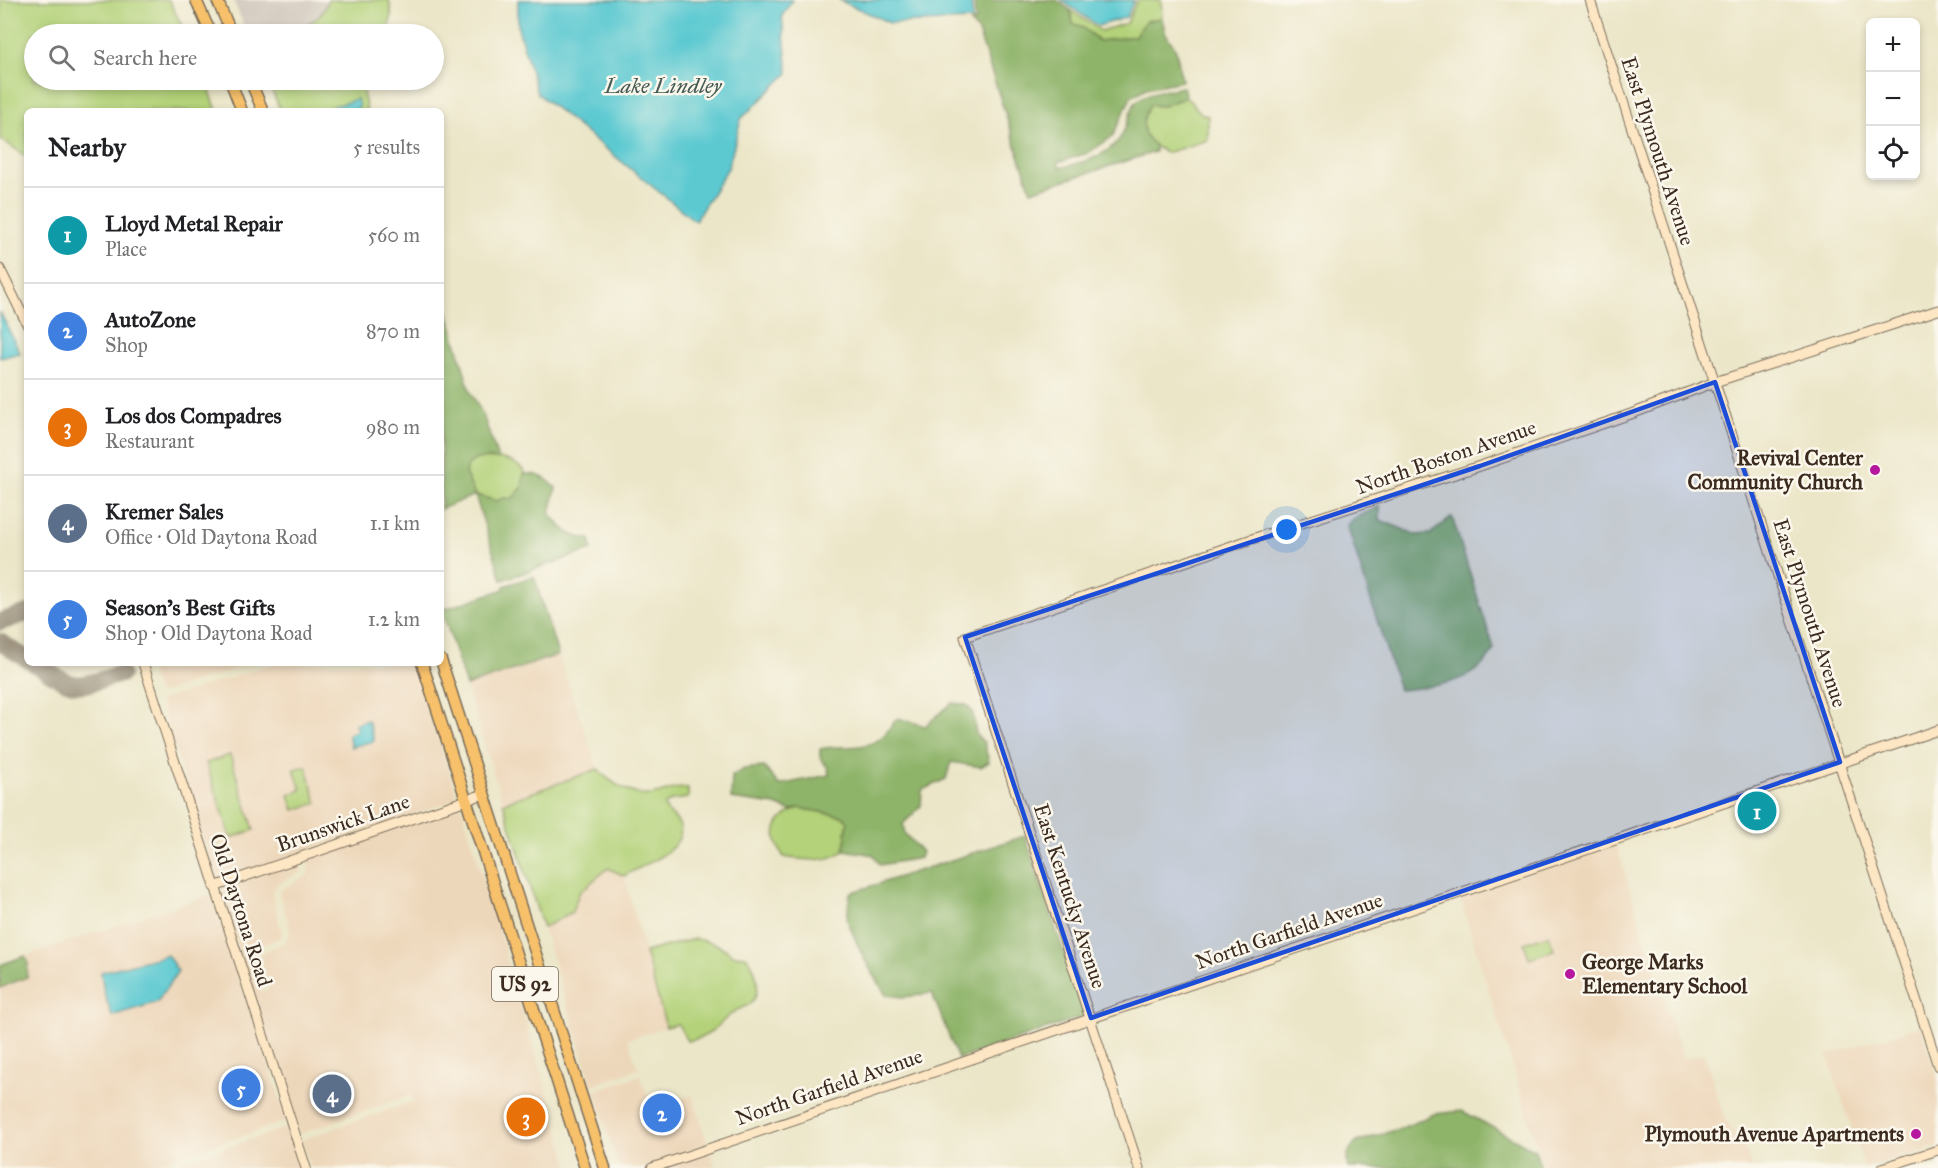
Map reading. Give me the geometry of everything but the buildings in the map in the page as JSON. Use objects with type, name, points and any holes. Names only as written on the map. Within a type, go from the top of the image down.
[{"type":"main road","points":[[196,0],[207,24]]},
{"type":"main road","points":[[217,0],[228,24]]},
{"type":"main road","points":[[234,90],[241,108]]},
{"type":"main road","points":[[254,90],[262,108]]},
{"type":"main road","name":"US 92","points":[[423,666],[585,1168]]},
{"type":"main road","name":"US 92","points":[[443,666],[605,1168]]},
{"type":"street","name":"East Plymouth Avenue","points":[[1590,0],[1938,1066]]},
{"type":"street","points":[[0,269],[24,318]]},
{"type":"street","name":"North Boston Avenue","points":[[965,637],[1251,539],[1480,466],[1631,414],[1715,382],[1938,310]]},
{"type":"street","name":"East Kentucky Avenue","points":[[965,637],[1139,1168]]},
{"type":"street","name":"Old Daytona Road","points":[[144,666],[306,1168]]},
{"type":"street","name":"North Garfield Avenue","points":[[652,1168],[1938,730]]},
{"type":"street","name":"Brunswick Lane","points":[[214,887],[484,794]]},
{"type":"street","points":[[1882,1168],[1938,1150]]},
{"type":"highlighted area","points":[[1715,382],[1840,762],[1091,1018],[965,637],[1480,466]]},
{"type":"shaded area","points":[[233,0],[328,0],[324,13],[311,24],[244,24]]},
{"type":"shaded area","points":[[558,655],[598,769],[503,803],[466,686]]},
{"type":"shaded area","points":[[148,666],[244,666],[158,694]]},
{"type":"shaded area","points":[[266,666],[416,666],[458,799],[217,883],[160,701]]},
{"type":"shaded area","points":[[461,805],[570,1168],[310,1168],[301,1140],[414,1101],[411,1095],[299,1134],[219,889],[300,861],[301,872],[276,885],[272,892],[282,934],[279,938],[260,946],[254,955],[262,992],[269,990],[261,956],[265,951],[284,943],[289,936],[290,928],[279,893],[307,876],[309,868],[307,858]]},
{"type":"shaded area","name":"George Marks Elementary School","points":[[1616,845],[1683,1059],[1704,1053],[1724,1117],[1748,1155],[1752,1168],[1544,1168],[1459,894]]},
{"type":"shaded area","points":[[607,868],[624,876],[666,1027],[628,1039],[638,1069],[592,1085],[543,928],[572,912],[579,893]]},
{"type":"shaded area","points":[[212,894],[287,1121],[143,1168],[0,1168],[0,988],[11,985],[29,969],[25,956]],"holes":[[[167,955],[157,1002],[112,1016],[101,972]]]},
{"type":"shaded area","points":[[1921,1026],[1938,1079],[1938,1147],[1865,1168],[1827,1055]]},
{"type":"shaded area","points":[[640,1075],[652,1108],[692,1095],[708,1144],[642,1168],[619,1168],[594,1091]]},
{"type":"shaded area","points":[[289,1127],[302,1168],[164,1168]]},
{"type":"shaded area","points":[[710,1151],[716,1168],[662,1168]]},
{"type":"green space","points":[[1,0],[169,0],[181,24],[24,24],[24,90],[210,90],[216,108],[24,108],[24,155],[0,138]]},
{"type":"green space","points":[[328,0],[389,0],[391,18],[389,24],[307,24],[317,18]]},
{"type":"green space","points":[[974,0],[1056,0],[1070,10],[1073,24],[1081,26],[1099,41],[1135,36],[1146,21],[1162,18],[1165,32],[1176,50],[1182,81],[1146,88],[1131,97],[1112,137],[1088,153],[1058,162],[1060,168],[1106,152],[1121,137],[1136,102],[1148,94],[1183,87],[1186,97],[1163,106],[1150,105],[1147,110],[1144,132],[1155,145],[1155,152],[1031,191],[978,31],[970,23],[976,21]]},
{"type":"green space","points":[[1137,0],[1161,0],[1162,18],[1146,21],[1135,36],[1099,41],[1081,26],[1073,24],[1070,10],[1101,31],[1127,23]]},
{"type":"green space","points":[[272,90],[363,90],[366,108],[280,108]]},
{"type":"green space","points":[[1186,97],[1202,114],[1208,116],[1208,140],[1166,153],[1146,138],[1143,128],[1145,113],[1150,105],[1163,106]]},
{"type":"green space","points":[[444,300],[470,391],[483,415],[498,459],[477,459],[467,467],[465,473],[475,495],[444,508]]},
{"type":"green space","points":[[476,458],[502,459],[514,463],[525,472],[522,488],[512,499],[504,498],[497,501],[475,495],[465,473],[468,463]]},
{"type":"green space","points":[[524,474],[542,477],[556,488],[550,513],[567,531],[590,539],[592,550],[502,580],[475,495],[497,501],[504,498],[512,499],[522,488]]},
{"type":"green space","points":[[1380,506],[1380,520],[1417,535],[1430,534],[1452,517],[1494,649],[1487,660],[1466,676],[1440,685],[1399,690],[1347,525],[1355,518]]},
{"type":"green space","points":[[534,576],[558,655],[466,686],[444,616],[444,609],[504,589],[504,586]]},
{"type":"green space","points":[[952,703],[967,705],[973,714],[976,734],[984,743],[989,762],[981,767],[951,762],[946,779],[922,790],[921,806],[903,824],[905,834],[922,852],[920,858],[880,865],[874,855],[844,850],[848,821],[842,816],[799,808],[790,811],[776,805],[731,799],[732,776],[744,769],[764,767],[779,785],[829,775],[828,767],[820,757],[820,749],[860,746],[875,742],[898,718],[925,726]]},
{"type":"green space","points":[[230,755],[254,830],[231,838],[206,763]]},
{"type":"green space","points":[[306,766],[317,803],[294,810],[289,795],[301,790],[294,769]]},
{"type":"green space","points":[[598,769],[608,779],[637,794],[651,795],[674,789],[688,789],[688,798],[672,800],[664,805],[679,824],[680,835],[670,850],[624,876],[608,868],[579,893],[572,912],[543,928],[503,803]]},
{"type":"green space","points":[[799,808],[842,816],[848,820],[844,850],[824,859],[807,860],[784,857],[776,841],[776,828],[784,817]]},
{"type":"green space","points":[[1025,836],[1085,1016],[958,1059],[932,993],[904,997],[886,995],[863,957],[847,920],[850,893]]},
{"type":"green space","points":[[1549,935],[1554,950],[1529,958],[1524,943]]},
{"type":"green space","points":[[694,939],[715,944],[733,955],[746,956],[755,972],[757,992],[749,1004],[734,1012],[708,1034],[687,1041],[678,1024],[666,1027],[645,952]]},
{"type":"green space","points":[[25,956],[28,962],[27,977],[0,988],[0,965]]},
{"type":"green space","points":[[1462,1111],[1535,1150],[1541,1168],[1348,1168],[1348,1153],[1357,1142],[1402,1128],[1434,1114]]},
{"type":"water","name":"Lake Lindley","points":[[518,0],[792,0],[782,16],[788,73],[741,119],[728,168],[695,221],[537,93],[518,28]]},
{"type":"water","points":[[839,0],[971,0],[973,20],[890,23]]},
{"type":"water","points":[[1061,0],[1134,0],[1127,17],[1098,26]]},
{"type":"water","points":[[357,99],[359,107],[358,108],[328,108]]},
{"type":"water","points":[[0,312],[20,353],[0,358]]},
{"type":"water","points":[[368,720],[374,741],[351,747],[348,734],[357,731],[355,724]]},
{"type":"water","points":[[167,955],[178,971],[157,1002],[112,1016],[104,992],[101,972]]},
{"type":"taxiway","points":[[0,622],[24,614]]},
{"type":"taxiway","points":[[0,642],[24,657]]},
{"type":"taxiway","points":[[39,666],[75,684],[121,674]]},
{"type":"place","name":"Revival Center Community Church","points":[[1875,470]]},
{"type":"place","name":"Lloyd Metal Repair","points":[[1757,811]]},
{"type":"place","name":"George Marks Elementary School","points":[[1570,974]]},
{"type":"place","name":"Season's Best Gifts","points":[[241,1088]]},
{"type":"place","name":"Kremer Sales","points":[[332,1094]]},
{"type":"place","name":"AutoZone","points":[[662,1113]]},
{"type":"place","name":"Los dos Compadres","points":[[526,1117]]},
{"type":"place","name":"Plymouth Avenue Apartments","points":[[1916,1134]]}]
